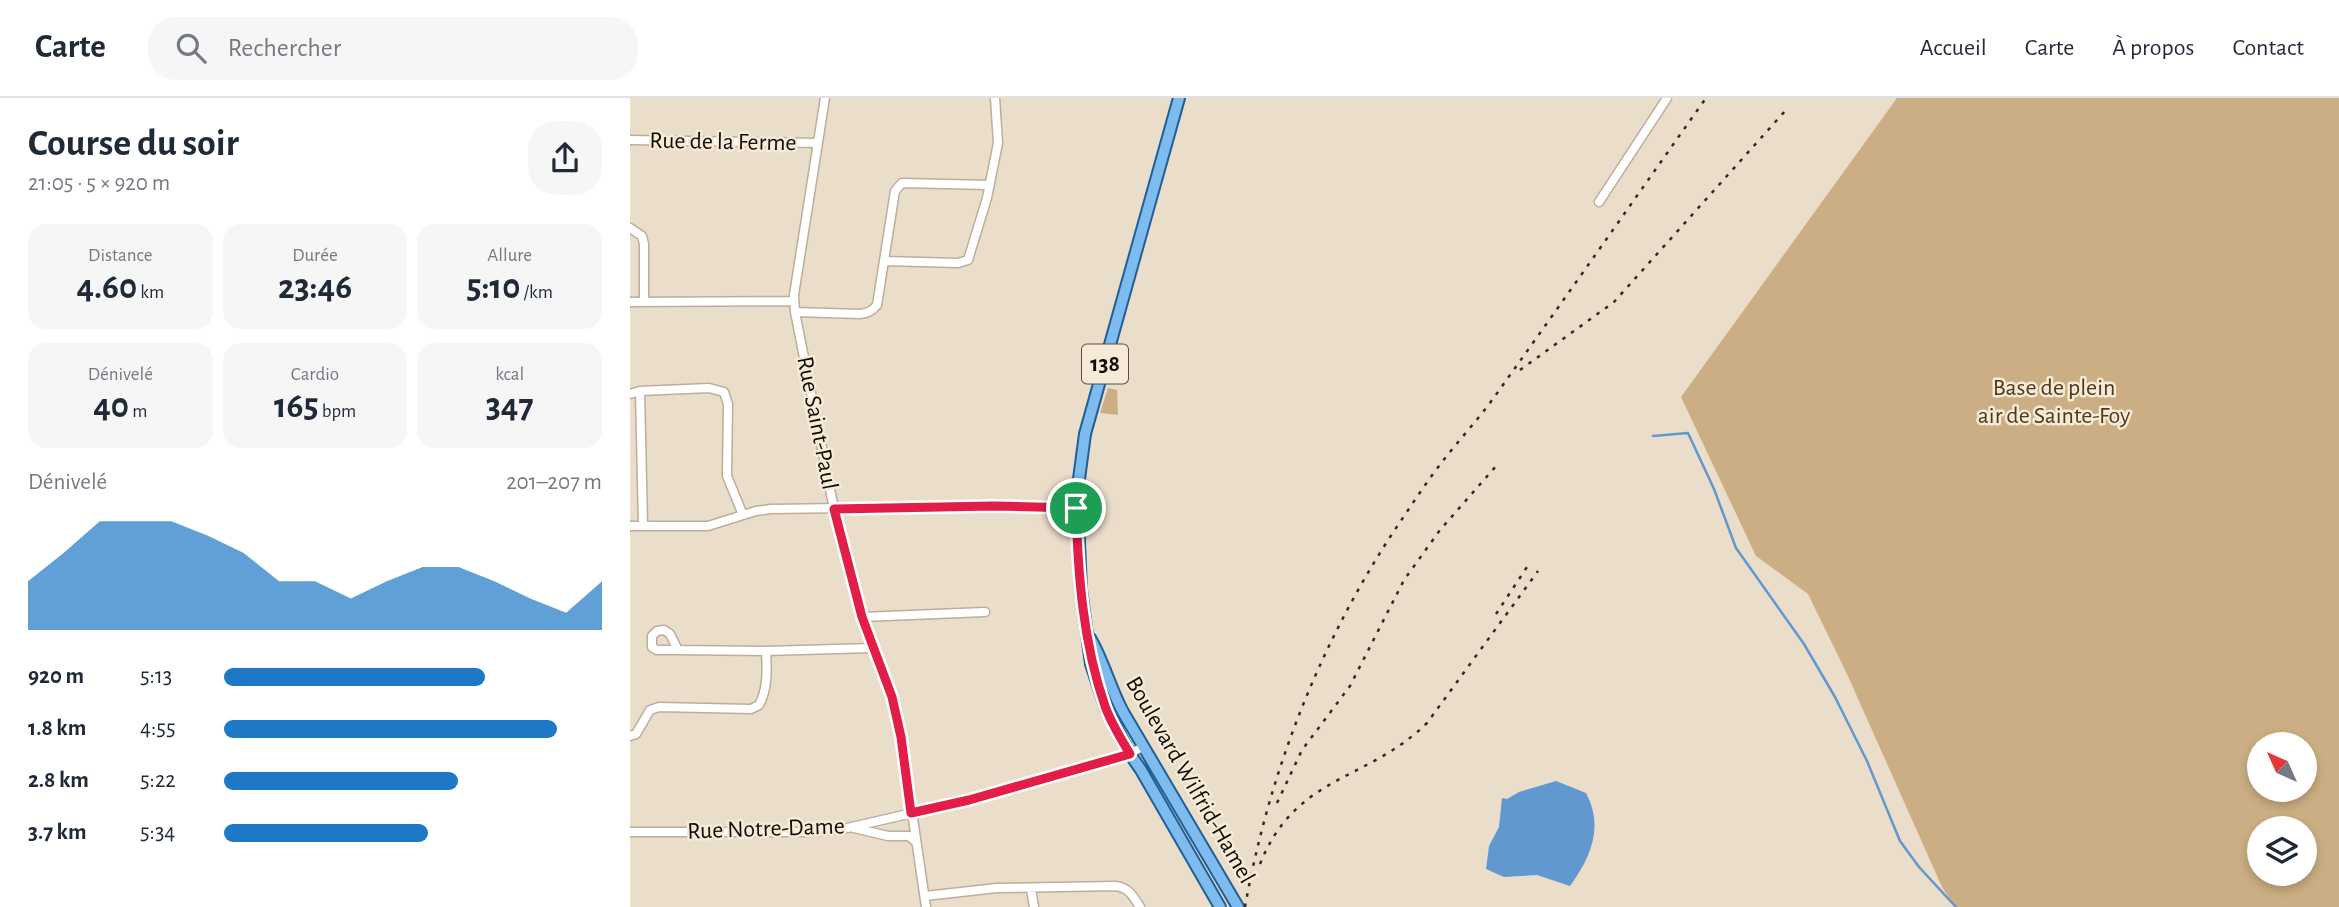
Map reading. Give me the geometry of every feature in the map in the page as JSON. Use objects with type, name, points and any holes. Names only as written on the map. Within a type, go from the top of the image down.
[{"type":"main road","name":"Boulevard Wilfrid-Hamel","points":[[1178,98],[1085,434],[1076,508],[1080,590],[1091,664],[1106,709],[1220,907]]},
{"type":"main road","name":"Boulevard Wilfrid-Hamel","points":[[1088,636],[1100,655],[1116,699],[1235,902]]},
{"type":"street","name":"Rue Saint-Paul","points":[[825,98],[794,301],[795,312],[834,509],[862,617],[892,697],[901,737],[926,907]]},
{"type":"street","points":[[885,261],[968,260],[987,198],[998,143],[995,98]]},
{"type":"street","points":[[1599,202],[1667,98]]},
{"type":"street","name":"Rue de la Ferme","points":[[630,141],[817,143]]},
{"type":"street","points":[[795,312],[868,313],[877,305],[895,191],[902,183],[989,185]]},
{"type":"street","points":[[630,229],[642,236],[644,244],[644,302]]},
{"type":"street","points":[[630,302],[794,301]]},
{"type":"street","points":[[630,394],[640,391],[709,388],[724,392],[728,404],[727,476],[743,515]]},
{"type":"street","points":[[640,391],[643,526]]},
{"type":"street","points":[[630,526],[708,526],[771,509],[994,506],[1076,508]]},
{"type":"street","points":[[862,617],[985,612]]},
{"type":"street","points":[[678,650],[872,648]]},
{"type":"street","points":[[630,736],[636,734],[650,710],[659,707],[751,709],[759,705],[763,697],[767,670],[766,651]]},
{"type":"street","name":"Rue Notre-Dame","points":[[630,832],[805,832],[851,827],[969,800],[1130,754],[1143,747]]},
{"type":"street","points":[[851,827],[888,836],[909,836],[916,842]]},
{"type":"street","points":[[925,896],[997,888],[1125,887],[1140,907]]},
{"type":"street","points":[[1031,888],[1034,907]]},
{"type":"green space","name":"Base de plein air de Sainte-Foy","points":[[1897,98],[2339,98],[2339,907],[1955,907],[1942,887],[1847,674],[1808,594],[1756,556],[1681,397]]},
{"type":"green space","points":[[1108,388],[1117,390],[1118,415],[1100,413]]},
{"type":"water","points":[[1556,781],[1586,793],[1594,818],[1593,841],[1589,853],[1570,886],[1537,875],[1504,877],[1486,869],[1489,846],[1499,827],[1502,798],[1507,799],[1519,792]]},
{"type":"waterway","points":[[1653,436],[1688,433],[1714,489],[1736,548],[1804,644],[1835,697],[1867,761],[1900,841],[1919,867],[1956,907]]},
{"type":"railway","points":[[1245,907],[1268,808],[1300,712],[1342,619],[1367,574],[1427,482],[1482,414],[1706,98]]},
{"type":"railway","points":[[1520,370],[1614,302],[1786,110]]},
{"type":"railway","points":[[1277,803],[1302,750],[1350,686],[1404,580],[1440,530],[1497,465]]},
{"type":"railway","points":[[1496,614],[1529,564]]},
{"type":"railway","points":[[1260,864],[1275,835],[1293,812],[1313,795],[1381,757],[1427,723],[1538,571]]},
{"type":"route","points":[[994,506],[1076,508],[1080,590],[1091,664],[1106,709],[1130,754],[1117,760],[969,800],[911,813],[901,737],[892,697],[862,617],[834,509],[994,506]]}]
